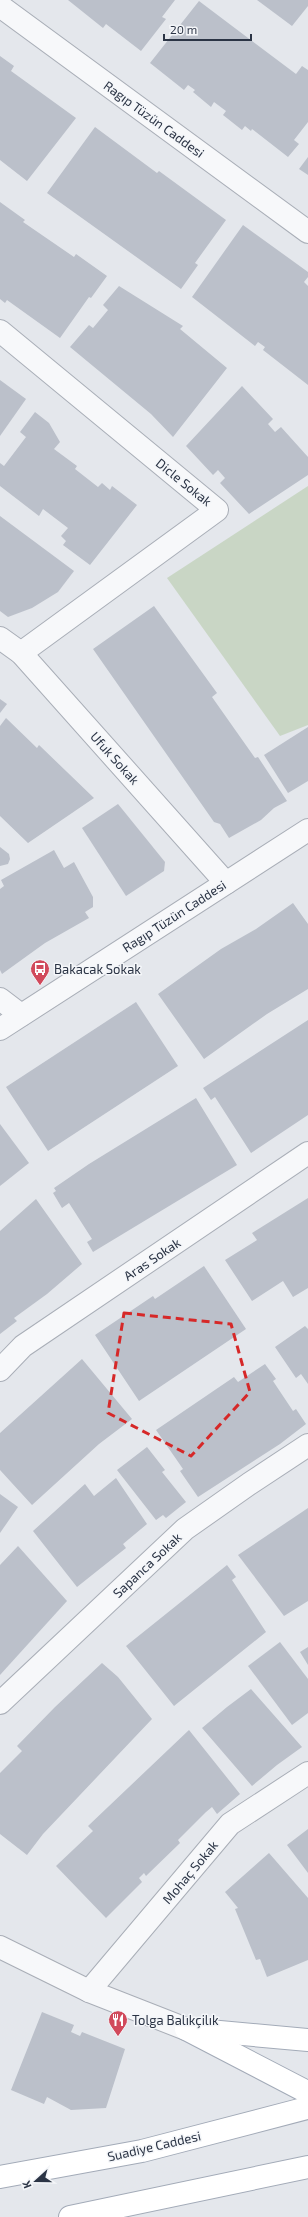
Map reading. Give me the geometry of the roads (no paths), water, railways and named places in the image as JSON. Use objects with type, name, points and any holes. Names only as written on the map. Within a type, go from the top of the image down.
[{"type":"main road","points":[[186,2029],[308,2040]]},
{"type":"main road","points":[[186,2029],[307,2100]]},
{"type":"main road","name":"Suadiye Caddesi","points":[[0,2177],[142,2151],[307,2100]]},
{"type":"main road","points":[[70,2217],[308,2167]]},
{"type":"street","name":"Ragıp Tüzün Caddesi","points":[[0,6],[308,232]]},
{"type":"street","name":"Dicle Sokak","points":[[0,331],[217,510],[22,653]]},
{"type":"street","name":"Ufuk Sokak","points":[[0,638],[22,653],[226,883]]},
{"type":"street","name":"Ragıp Tüzün Caddesi","points":[[0,1029],[308,830]]},
{"type":"street","points":[[0,999],[21,1015]]},
{"type":"street","name":"Aras Sokak","points":[[0,1370],[23,1346],[308,1153]]},
{"type":"street","name":"Sapanca Sokak","points":[[0,1703],[185,1529],[249,1484],[308,1446]]},
{"type":"street","name":"Mohaç Sokak","points":[[89,1991],[230,1824],[308,1773]]},
{"type":"street","points":[[0,1947],[89,1991],[186,2029]]},
{"type":"place","name":"Bakacak Sokak","points":[[40,986]]},
{"type":"place","name":"Tolga Balıkçilık","points":[[118,2037]]}]
